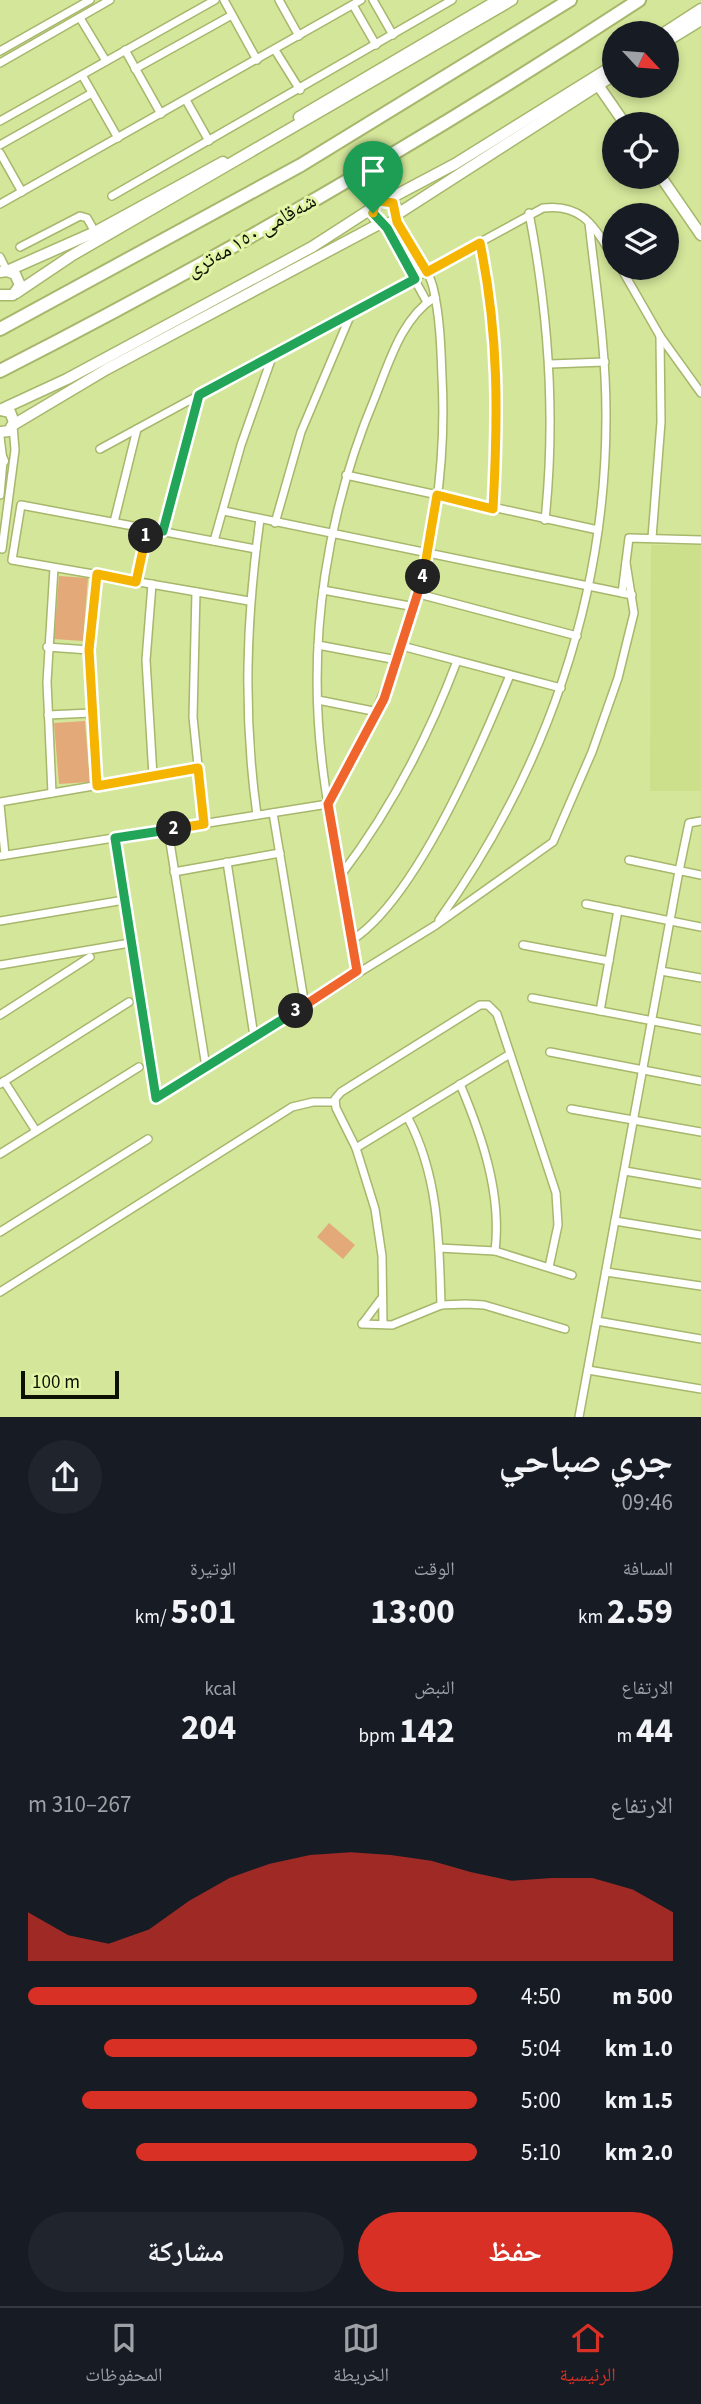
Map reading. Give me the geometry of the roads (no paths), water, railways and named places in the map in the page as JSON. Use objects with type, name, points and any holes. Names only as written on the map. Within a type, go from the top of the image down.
[{"type":"highway","name":"شەقامی ١٥٠ مەتری","points":[[0,329],[301,164],[570,0]]},
{"type":"highway","name":"شەقامی ١٥٠ مەتری","points":[[0,372],[299,209],[500,88],[639,0]]},
{"type":"street","points":[[71,0],[76,8]]},
{"type":"street","points":[[0,51],[90,0]]},
{"type":"street","points":[[0,63],[110,0]]},
{"type":"street","points":[[0,121],[215,0]]},
{"type":"street","points":[[224,0],[257,60]]},
{"type":"street","points":[[279,0],[299,36]]},
{"type":"street","points":[[373,0],[393,35]]},
{"type":"street","points":[[112,196],[452,0]]},
{"type":"street","points":[[4,272],[95,232],[246,148],[484,3],[498,0]]},
{"type":"street","points":[[6,296],[512,0]]},
{"type":"street","points":[[0,204],[357,2],[376,45]]},
{"type":"street","points":[[679,23],[701,9]]},
{"type":"street","points":[[135,69],[232,15]]},
{"type":"street","points":[[80,18],[106,61]]},
{"type":"street","points":[[56,19],[61,29]]},
{"type":"street","points":[[679,34],[701,20]]},
{"type":"street","points":[[125,50],[161,114]]},
{"type":"street","points":[[275,50],[300,90]]},
{"type":"street","points":[[0,410],[67,379],[312,247],[380,201],[387,200],[455,164],[602,72]]},
{"type":"street","points":[[82,75],[118,138]]},
{"type":"street","points":[[0,495],[0,435],[13,426],[107,369],[396,216],[602,82]]},
{"type":"street","points":[[598,85],[617,112]]},
{"type":"street","points":[[0,145],[92,93]]},
{"type":"street","points":[[186,100],[209,141]]},
{"type":"street","points":[[0,153],[22,192]]},
{"type":"street","points":[[669,189],[701,235]]},
{"type":"street","points":[[328,804],[377,712],[402,646],[419,594],[437,495],[444,410],[435,296],[427,272],[396,216],[395,205],[387,200]]},
{"type":"street","points":[[100,449],[415,279],[529,213],[558,206],[570,208],[589,223],[602,241]]},
{"type":"street","points":[[374,207],[374,216],[382,223],[427,302]]},
{"type":"street","points":[[529,213],[541,277],[550,364],[550,467],[545,520]]},
{"type":"street","points":[[20,247],[80,216],[87,218],[95,232]]},
{"type":"street","points":[[436,925],[496,833],[533,759],[561,688],[589,586],[598,530],[605,442],[605,362],[589,223]]},
{"type":"street","points":[[480,243],[495,335],[498,384],[493,509]]},
{"type":"street","points":[[0,257],[4,272]]},
{"type":"street","points":[[4,272],[15,274],[20,281],[6,296]]},
{"type":"street","points":[[628,280],[660,335],[701,393]]},
{"type":"street","points":[[357,971],[321,763],[318,645],[323,590],[331,535],[360,431],[405,328],[435,296]]},
{"type":"street","points":[[275,523],[301,432],[351,314]]},
{"type":"street","points":[[652,538],[661,422],[660,335]]},
{"type":"street","points":[[214,541],[241,445],[273,357]]},
{"type":"street","points":[[550,364],[605,362]]},
{"type":"street","points":[[163,531],[199,395]]},
{"type":"street","points":[[0,410],[12,415],[15,450],[0,557]]},
{"type":"street","points":[[114,522],[137,429]]},
{"type":"street","points":[[346,475],[598,530]]},
{"type":"street","points":[[249,601],[12,560],[21,505],[256,549]]},
{"type":"street","points":[[224,511],[632,595]]},
{"type":"street","points":[[257,815],[246,705],[249,601],[260,519]]},
{"type":"street","points":[[136,582],[148,528]]},
{"type":"street","points":[[622,593],[629,538],[701,540]]},
{"type":"street","points":[[115,838],[156,1098],[357,971],[436,925],[554,842],[612,699],[633,621],[632,595],[626,563]]},
{"type":"street","points":[[52,793],[47,647],[54,568]]},
{"type":"street","points":[[97,574],[89,650],[97,786]]},
{"type":"street","points":[[152,584],[146,660],[153,776]]},
{"type":"street","points":[[323,590],[415,607]]},
{"type":"street","points":[[196,592],[192,654],[204,824]]},
{"type":"street","points":[[419,594],[577,636]]},
{"type":"street","points":[[318,645],[397,660]]},
{"type":"street","points":[[402,646],[561,688]]},
{"type":"street","points":[[47,647],[89,650]]},
{"type":"street","points":[[341,875],[369,837],[413,762],[438,712],[457,661]]},
{"type":"street","points":[[352,940],[365,932],[384,908],[429,841],[458,792],[510,674]]},
{"type":"street","points":[[318,700],[377,712]]},
{"type":"street","points":[[48,715],[91,713]]},
{"type":"street","points":[[198,768],[0,803],[3,856],[328,804]]},
{"type":"street","points":[[274,813],[305,1006]]},
{"type":"street","points":[[579,1417],[678,871],[689,823],[701,821]]},
{"type":"street","points":[[168,830],[206,1067]]},
{"type":"street","points":[[174,872],[279,853]]},
{"type":"street","points":[[629,860],[701,875]]},
{"type":"street","points":[[227,862],[254,1036]]},
{"type":"street","points":[[0,921],[124,900]]},
{"type":"street","points":[[586,904],[701,927]]},
{"type":"street","points":[[600,1010],[618,910]]},
{"type":"street","points":[[0,965],[130,943]]},
{"type":"street","points":[[523,945],[609,961]]},
{"type":"street","points":[[0,1014],[90,957]]},
{"type":"street","points":[[661,971],[701,978]]},
{"type":"street","points":[[532,998],[701,1030]]},
{"type":"street","points":[[36,1131],[2,1083],[129,1002]]},
{"type":"street","points":[[335,1102],[341,1092],[480,1005],[488,1004],[495,1010],[556,1193],[558,1225],[549,1267]]},
{"type":"street","points":[[550,1052],[701,1081]]},
{"type":"street","points":[[356,1148],[510,1054]]},
{"type":"street","points":[[0,1154],[139,1067]]},
{"type":"street","points":[[460,1084],[494,1188],[497,1216],[495,1251]]},
{"type":"street","points":[[0,1292],[292,1107],[313,1102],[335,1102]]},
{"type":"street","points":[[335,1102],[356,1148],[375,1209],[383,1292],[383,1324]]},
{"type":"street","points":[[571,1110],[701,1132]]},
{"type":"street","points":[[408,1118],[419,1142],[434,1192],[441,1305]]},
{"type":"street","points":[[0,1232],[148,1139]]},
{"type":"street","points":[[625,1171],[701,1184]]},
{"type":"street","points":[[615,1220],[701,1235]]},
{"type":"street","points":[[439,1248],[495,1251],[572,1275]]},
{"type":"street","points":[[606,1272],[701,1286]]},
{"type":"street","points":[[383,1292],[377,1309],[362,1324],[393,1325],[441,1305],[484,1305],[565,1329]]},
{"type":"street","points":[[597,1321],[701,1339]]},
{"type":"street","points":[[588,1370],[701,1386]]}]
